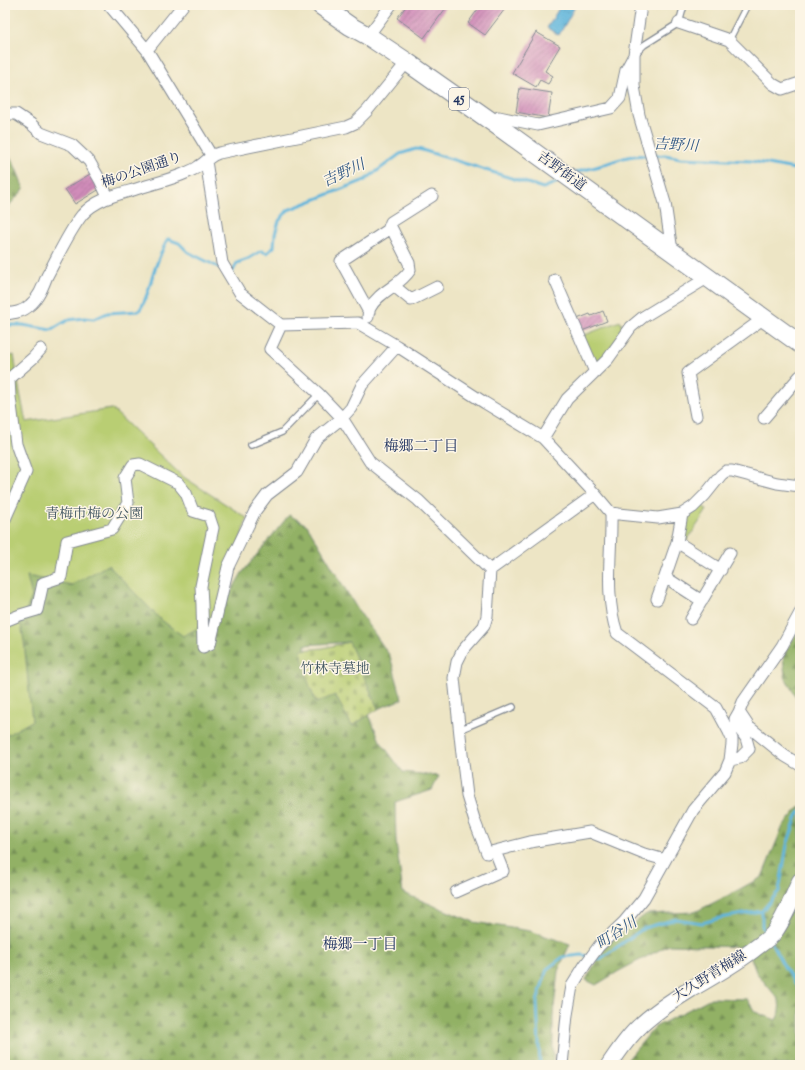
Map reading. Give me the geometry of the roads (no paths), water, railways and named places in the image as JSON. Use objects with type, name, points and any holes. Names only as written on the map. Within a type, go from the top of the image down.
[{"type":"main road","name":"吉野街道","points":[[320,5],[407,62],[495,124],[800,344]]},
{"type":"main road","name":"大久野青梅線","points":[[609,1065],[623,1044],[638,1027],[669,1003],[725,970],[769,938],[785,914],[800,881]]},
{"type":"street","points":[[109,5],[147,50],[209,158],[222,263],[240,293],[281,325],[358,323],[543,438],[611,513],[610,597],[613,621],[617,633],[716,708],[732,739],[730,760],[725,772],[693,810],[644,898],[624,922],[599,946],[572,986],[562,1065]]},
{"type":"street","points":[[147,50],[183,5]]},
{"type":"street","points":[[368,36],[391,5]]},
{"type":"street","points":[[640,5],[634,55],[634,86],[639,115],[665,203],[672,251]]},
{"type":"street","points":[[679,23],[729,40],[773,84],[782,90],[800,83]]},
{"type":"street","points":[[495,124],[499,117],[538,125],[611,108],[620,98],[626,70],[634,55]]},
{"type":"street","name":"梅の公園通り","points":[[5,314],[17,313],[23,310],[31,305],[37,298],[74,226],[83,214],[92,206],[108,197],[187,173],[199,167],[209,158],[229,150],[346,127],[355,123],[367,111],[407,62]]},
{"type":"street","points":[[5,114],[16,114],[41,133],[72,145],[89,162],[108,197]]},
{"type":"street","points":[[369,312],[341,261],[388,230],[391,222],[432,196]]},
{"type":"street","points":[[366,327],[369,308],[379,297],[406,276],[410,270],[410,267],[390,225]]},
{"type":"street","points":[[543,438],[567,399],[608,359],[631,328],[644,317],[708,278]]},
{"type":"street","points":[[555,280],[595,372]]},
{"type":"street","points":[[394,286],[412,300],[436,287]]},
{"type":"street","points":[[696,416],[688,373],[764,318]]},
{"type":"street","points":[[281,325],[270,349],[319,394],[342,418],[370,462],[418,500],[490,570],[487,616],[484,626],[463,650],[457,662],[454,678],[467,796],[475,822],[488,852],[536,841],[590,832],[644,854],[665,860]]},
{"type":"street","points":[[5,621],[37,610],[42,582],[61,577],[67,541],[112,529],[128,503],[125,478],[134,465],[140,464],[178,484],[186,493],[193,511],[209,516],[213,528],[201,586],[203,647],[210,644],[228,567],[255,511],[267,495],[297,472],[316,439],[352,408],[362,385],[397,346]]},
{"type":"street","points":[[5,519],[26,472],[16,444],[7,379],[33,358],[41,349]]},
{"type":"street","points":[[764,418],[800,376]]},
{"type":"street","points":[[611,513],[658,518],[682,514],[693,507],[726,471],[732,471],[777,483],[800,486]]},
{"type":"street","points":[[777,483],[800,478]]},
{"type":"street","points":[[490,570],[595,494]]},
{"type":"street","points":[[657,599],[677,542],[682,514]]},
{"type":"street","points":[[677,542],[720,570]]},
{"type":"street","points":[[691,619],[730,553]]},
{"type":"street","points":[[665,577],[702,601]]},
{"type":"street","points":[[730,760],[740,758],[749,749],[746,738],[737,726],[735,719],[743,702],[782,646],[800,613]]},
{"type":"street","points":[[739,712],[749,727],[785,756],[800,765]]},
{"type":"street","points":[[456,892],[503,872],[495,851]]},
{"type":"lane","points":[[634,55],[644,45],[679,23],[684,5]]},
{"type":"lane","points":[[729,40],[747,5]]},
{"type":"lane","points":[[251,445],[282,432],[319,394]]},
{"type":"lane","points":[[459,730],[513,706]]},
{"type":"water","points":[[561,5],[576,5],[559,35],[547,28]]},
{"type":"waterway","name":"吉野川","points":[[232,273],[237,263],[248,259],[261,251],[267,253],[274,247],[275,234],[279,221],[288,210],[365,180],[400,154],[416,149],[543,188],[563,180]]},
{"type":"waterway","name":"吉野川","points":[[575,173],[622,158],[642,155],[649,156]]},
{"type":"waterway","name":"吉野川","points":[[654,156],[665,155],[681,158],[751,161],[800,170]]},
{"type":"waterway","name":"吉野川","points":[[5,325],[23,325],[51,330],[68,320],[84,318],[94,319],[107,313],[139,311],[146,299],[157,263],[168,239],[179,243],[188,252],[222,269]]},
{"type":"waterway","name":"町谷川","points":[[593,958],[600,959],[644,928],[676,919],[702,923],[720,918],[762,911],[779,891],[787,845],[797,816],[800,812]]},
{"type":"waterway","points":[[762,911],[762,926],[766,933]]},
{"type":"waterway","points":[[771,942],[785,968],[800,990]]},
{"type":"waterway","name":"町谷川","points":[[540,1065],[537,1002],[547,969],[563,957],[582,955],[587,956]]},
{"type":"district","name":"梅郷二丁目","points":[[421,447]]},
{"type":"district","name":"梅郷一丁目","points":[[360,945]]},
{"type":"park label","name":"青梅市梅の公園","points":[[94,515]]},
{"type":"park label","name":"竹林寺墓地","points":[[335,670]]}]
